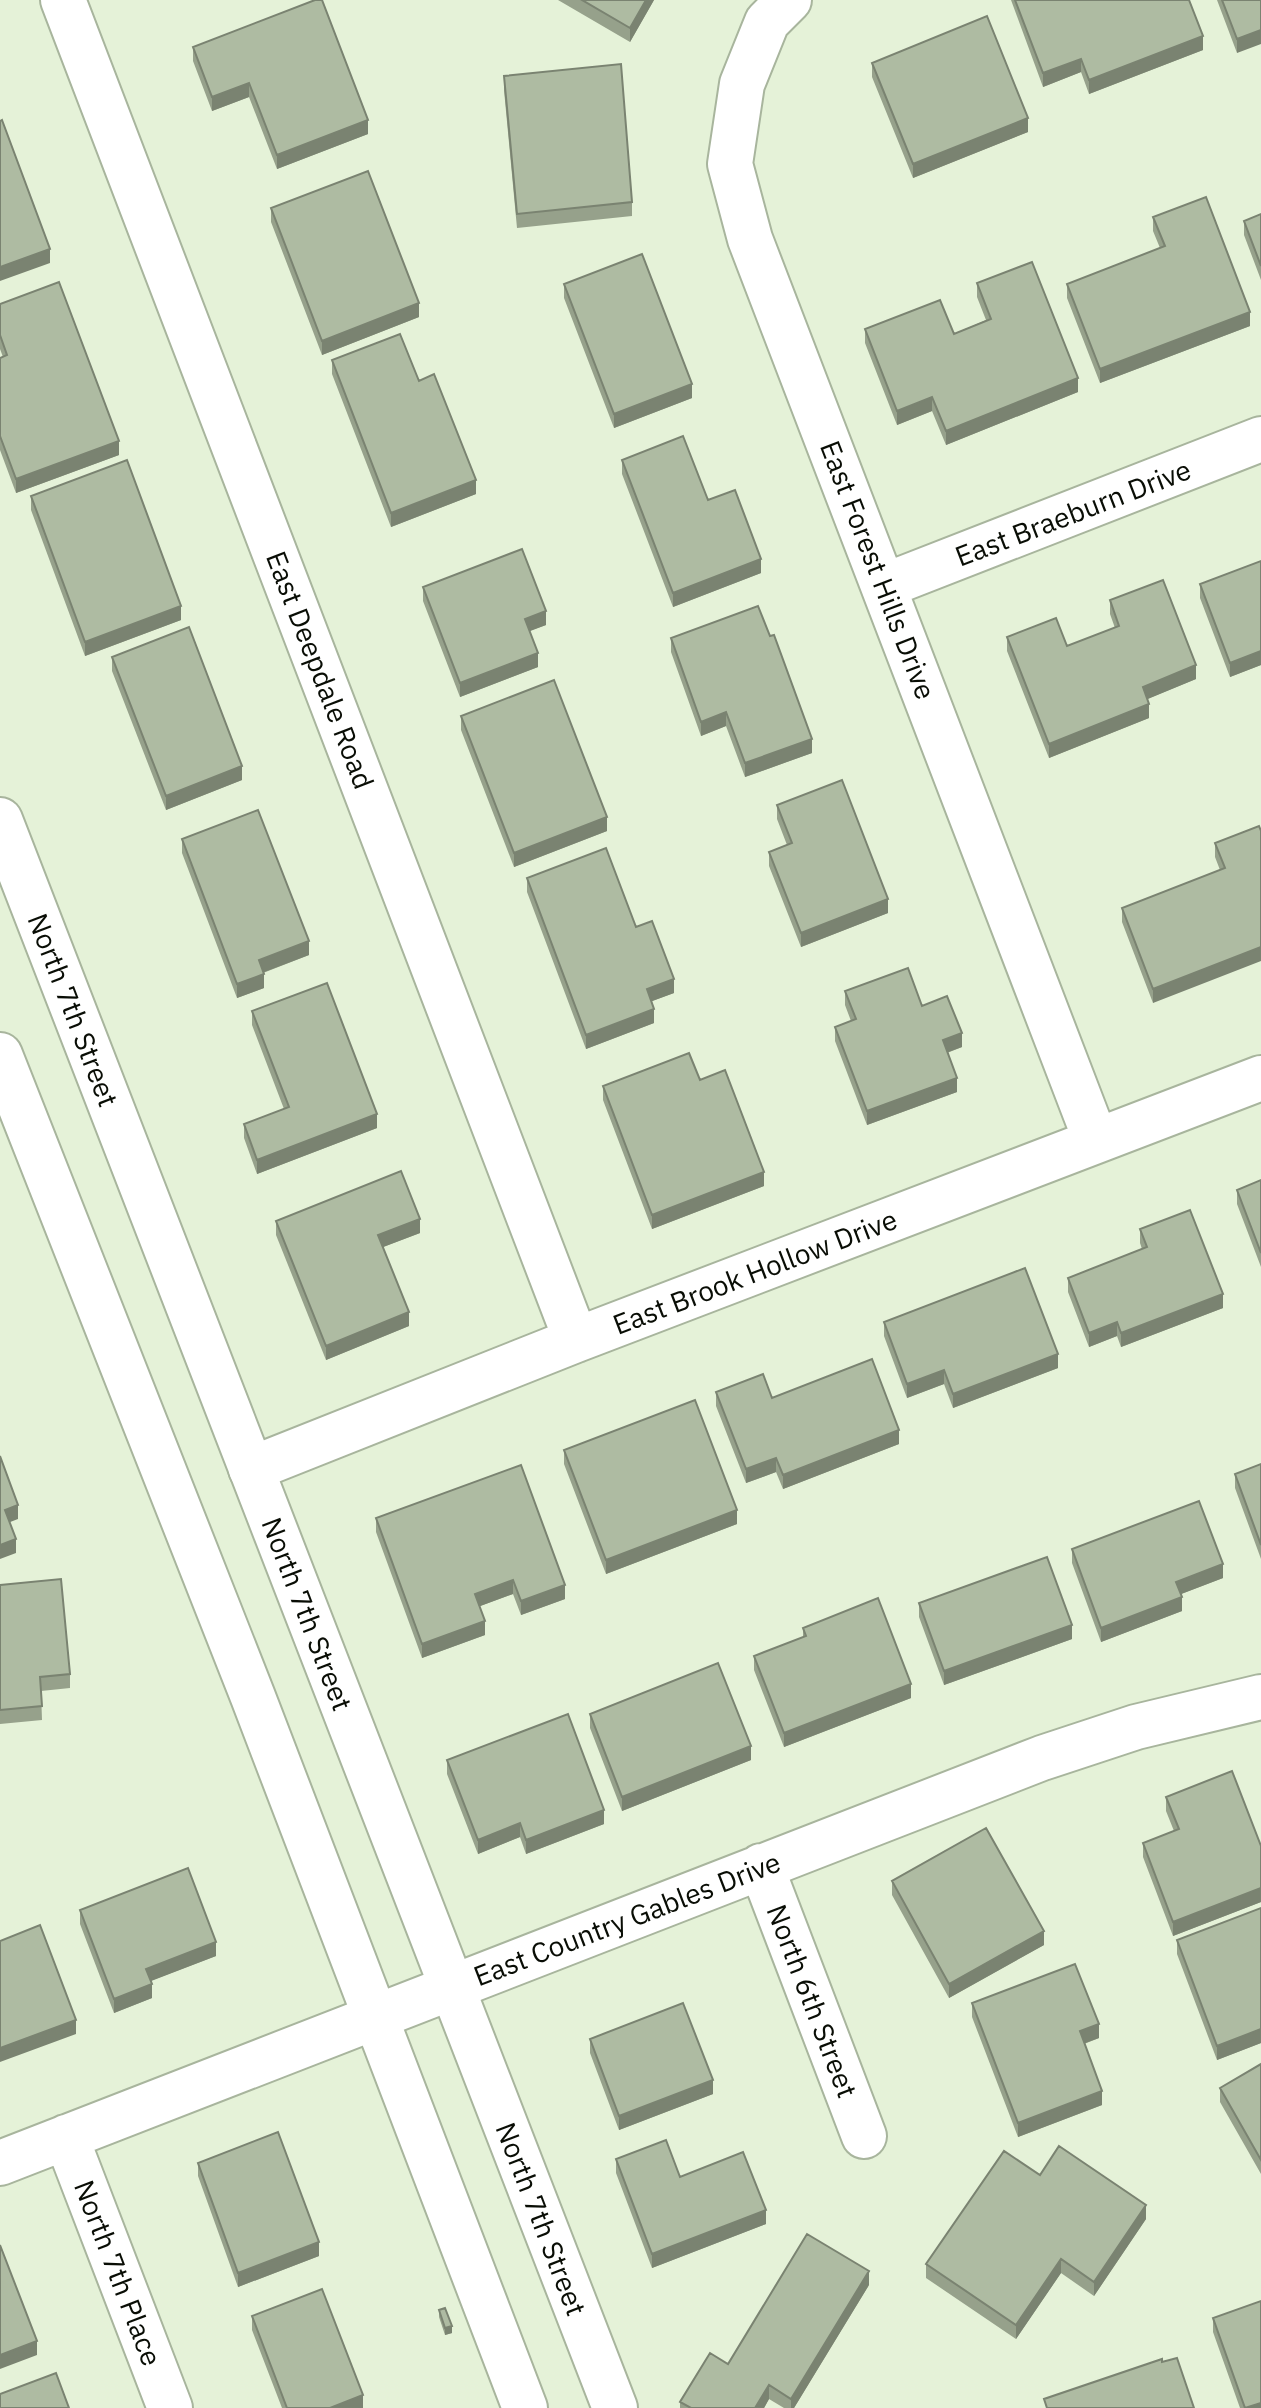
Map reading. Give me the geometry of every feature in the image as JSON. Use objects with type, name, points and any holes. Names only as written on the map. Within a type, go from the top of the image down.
[{"type":"street","name":"East Deepdale Road","points":[[63,0],[576,1340]]},
{"type":"street","name":"East Forest Hills Drive","points":[[789,0],[767,22],[742,84],[730,164],[750,239],[1096,1141]]},
{"type":"street","name":"East Braeburn Drive","points":[[884,586],[1261,439]]},
{"type":"street","name":"North 7th Street","points":[[0,820],[615,2408]]},
{"type":"street","points":[[0,1055],[525,2408]]},
{"type":"street","name":"East Brook Hollow Drive","points":[[251,1469],[576,1340],[1261,1078]]},
{"type":"street","name":"East Country Gables Drive","points":[[0,2163],[1042,1758],[1136,1727],[1261,1697]]},
{"type":"street","name":"North 6th Street","points":[[761,1866],[864,2136]]},
{"type":"street","name":"North 7th Place","points":[[66,2137],[170,2408]]},
{"type":"building","points":[[322,0],[368,120],[277,155],[249,83],[212,97],[193,47]]},
{"type":"building","points":[[582,0],[646,0],[630,28]]},
{"type":"building","points":[[1015,0],[1189,0],[1203,36],[1089,80],[1081,59],[1043,73]]},
{"type":"building","points":[[1222,0],[1261,0],[1261,30],[1237,39]]},
{"type":"building","points":[[987,16],[1028,118],[913,164],[872,63]]},
{"type":"building","points":[[621,64],[632,202],[517,214],[504,76]]},
{"type":"building","points":[[0,121],[50,249],[0,267]]},
{"type":"building","points":[[368,171],[419,303],[322,341],[271,208]]},
{"type":"building","points":[[1206,197],[1250,312],[1100,369],[1067,284],[1165,246],[1153,217]]},
{"type":"building","points":[[1261,214],[1261,266],[1244,221]]},
{"type":"building","points":[[642,254],[692,384],[614,414],[564,284]]},
{"type":"building","points":[[1032,262],[1078,378],[946,431],[932,397],[897,411],[865,329],[940,300],[954,334],[991,319],[977,283]]},
{"type":"building","points":[[59,282],[119,441],[16,479],[0,436],[0,358],[7,355],[0,335],[0,304]]},
{"type":"building","points":[[400,334],[419,381],[434,374],[476,480],[391,513],[332,360]]},
{"type":"building","points":[[683,436],[708,500],[735,490],[761,559],[673,593],[622,460]]},
{"type":"building","points":[[127,460],[181,606],[85,642],[31,496]]},
{"type":"building","points":[[522,549],[546,611],[525,619],[538,653],[460,683],[423,587]]},
{"type":"building","points":[[1261,561],[1261,651],[1230,663],[1200,584]]},
{"type":"building","points":[[1163,580],[1196,665],[1143,687],[1149,704],[1049,744],[1007,637],[1056,618],[1067,646],[1119,626],[1110,600]]},
{"type":"building","points":[[758,606],[770,636],[774,635],[812,739],[745,763],[726,712],[701,722],[671,638]]},
{"type":"building","points":[[189,627],[242,766],[166,796],[112,657]]},
{"type":"building","points":[[554,680],[607,817],[514,853],[461,716]]},
{"type":"building","points":[[842,780],[888,899],[801,933],[769,852],[792,843],[777,805]]},
{"type":"building","points":[[258,810],[309,941],[259,960],[264,974],[237,984],[182,839]]},
{"type":"building","points":[[1259,826],[1261,947],[1153,989],[1122,908],[1225,868],[1215,843]]},
{"type":"building","points":[[606,848],[636,927],[652,921],[674,979],[647,989],[654,1009],[586,1035],[527,878]]},
{"type":"building","points":[[908,968],[922,1006],[947,996],[962,1033],[943,1040],[957,1078],[867,1111],[835,1027],[856,1019],[845,991]]},
{"type":"building","points":[[327,983],[377,1114],[257,1160],[244,1124],[289,1107],[252,1011]]},
{"type":"building","points":[[689,1053],[700,1080],[725,1070],[764,1172],[652,1215],[603,1086]]},
{"type":"building","points":[[401,1171],[420,1219],[378,1235],[409,1312],[326,1346],[276,1221]]},
{"type":"building","points":[[1261,1180],[1261,1253],[1237,1190]]},
{"type":"building","points":[[1190,1210],[1223,1294],[1121,1333],[1117,1322],[1089,1333],[1068,1278],[1147,1247],[1140,1229]]},
{"type":"building","points":[[1025,1268],[1058,1354],[953,1394],[944,1370],[907,1384],[884,1322]]},
{"type":"building","points":[[872,1359],[899,1430],[783,1475],[776,1458],[746,1469],[716,1392],[763,1374],[772,1398]]},
{"type":"building","points":[[695,1400],[737,1510],[606,1560],[564,1450]]},
{"type":"building","points":[[0,1456],[18,1505],[5,1510],[16,1539],[0,1545]]},
{"type":"building","points":[[1261,1464],[1261,1545],[1235,1474]]},
{"type":"building","points":[[521,1465],[565,1585],[521,1601],[513,1580],[475,1594],[485,1621],[422,1644],[376,1518]]},
{"type":"building","points":[[1199,1501],[1223,1564],[1176,1582],[1182,1597],[1101,1628],[1072,1549]]},
{"type":"building","points":[[1047,1557],[1072,1625],[944,1671],[919,1603]]},
{"type":"building","points":[[61,1579],[70,1674],[40,1677],[42,1706],[0,1710],[0,1585]]},
{"type":"building","points":[[878,1598],[911,1684],[784,1733],[754,1656],[806,1636],[803,1628]]},
{"type":"building","points":[[718,1663],[751,1746],[622,1797],[590,1714]]},
{"type":"building","points":[[568,1714],[604,1810],[526,1840],[520,1823],[478,1840],[447,1760]]},
{"type":"building","points":[[1232,1771],[1261,1846],[1261,1888],[1173,1922],[1143,1843],[1179,1829],[1166,1797]]},
{"type":"building","points":[[986,1828],[1044,1931],[949,1984],[892,1881]]},
{"type":"building","points":[[188,1868],[216,1942],[146,1969],[152,1984],[114,1999],[80,1910]]},
{"type":"building","points":[[1261,1908],[1261,2029],[1217,2046],[1177,1940]]},
{"type":"building","points":[[40,1925],[76,2020],[0,2048],[0,1941]]},
{"type":"building","points":[[1075,1964],[1099,2024],[1080,2031],[1102,2091],[1018,2123],[972,2003]]},
{"type":"building","points":[[683,2003],[713,2080],[619,2116],[590,2039]]},
{"type":"building","points":[[1261,2064],[1261,2160],[1220,2088]]},
{"type":"building","points":[[278,2132],[319,2242],[238,2273],[198,2163]]},
{"type":"building","points":[[666,2140],[680,2177],[743,2152],[766,2210],[652,2254],[616,2159]]},
{"type":"building","points":[[1059,2146],[1146,2205],[1094,2282],[1061,2259],[1016,2325],[926,2264],[1004,2151],[1040,2175]]},
{"type":"building","points":[[807,2234],[869,2271],[791,2399],[769,2385],[755,2408],[691,2408],[680,2402],[710,2353],[728,2364]]},
{"type":"building","points":[[0,2245],[37,2341],[0,2355]]},
{"type":"building","points":[[322,2289],[363,2395],[330,2408],[287,2408],[252,2316]]},
{"type":"building","points":[[1261,2301],[1261,2403],[1245,2408],[1213,2318]]},
{"type":"building","points":[[445,2308],[452,2326],[445,2328],[439,2310]]},
{"type":"building","points":[[1177,2358],[1194,2408],[1047,2408],[1044,2399],[1162,2359],[1162,2362]]},
{"type":"building","points":[[56,2373],[69,2408],[0,2408],[0,2394]]}]
